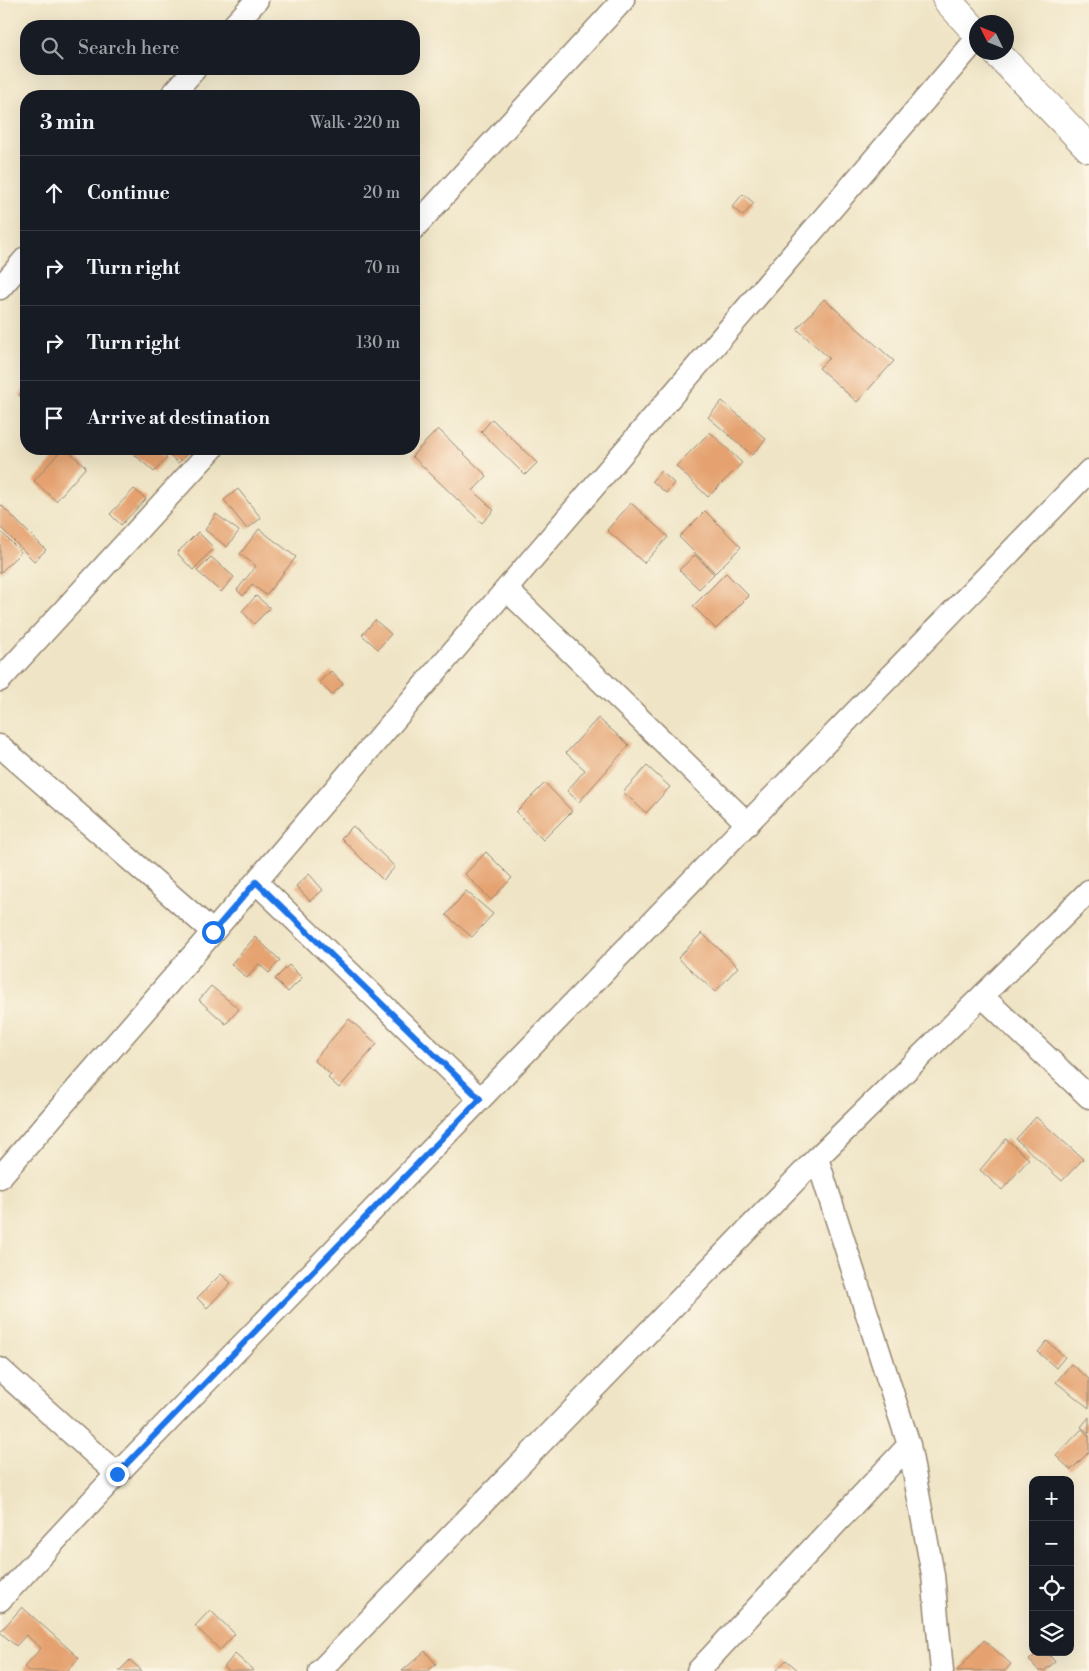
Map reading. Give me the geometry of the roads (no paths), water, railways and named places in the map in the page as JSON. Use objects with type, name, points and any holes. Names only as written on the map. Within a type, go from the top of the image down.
[{"type":"street","points":[[238,20],[256,0]]},
{"type":"street","points":[[420,221],[623,0]]},
{"type":"street","points":[[947,0],[969,24]]},
{"type":"street","points":[[0,1177],[508,590],[969,48]]},
{"type":"street","points":[[1004,60],[1089,148]]},
{"type":"street","points":[[176,90],[190,75]]},
{"type":"street","points":[[0,288],[20,265]]},
{"type":"street","points":[[0,680],[206,455]]},
{"type":"street","points":[[0,1600],[117,1474],[1089,471]]},
{"type":"street","points":[[508,590],[748,824]]},
{"type":"street","points":[[0,746],[213,932]]},
{"type":"street","points":[[256,882],[480,1099]]},
{"type":"street","points":[[320,1671],[817,1158],[1089,891]]},
{"type":"street","points":[[982,996],[1089,1097]]},
{"type":"street","points":[[817,1158],[909,1445],[933,1575],[942,1671]]},
{"type":"street","points":[[0,1370],[117,1474]]},
{"type":"street","points":[[698,1671],[909,1445]]}]
